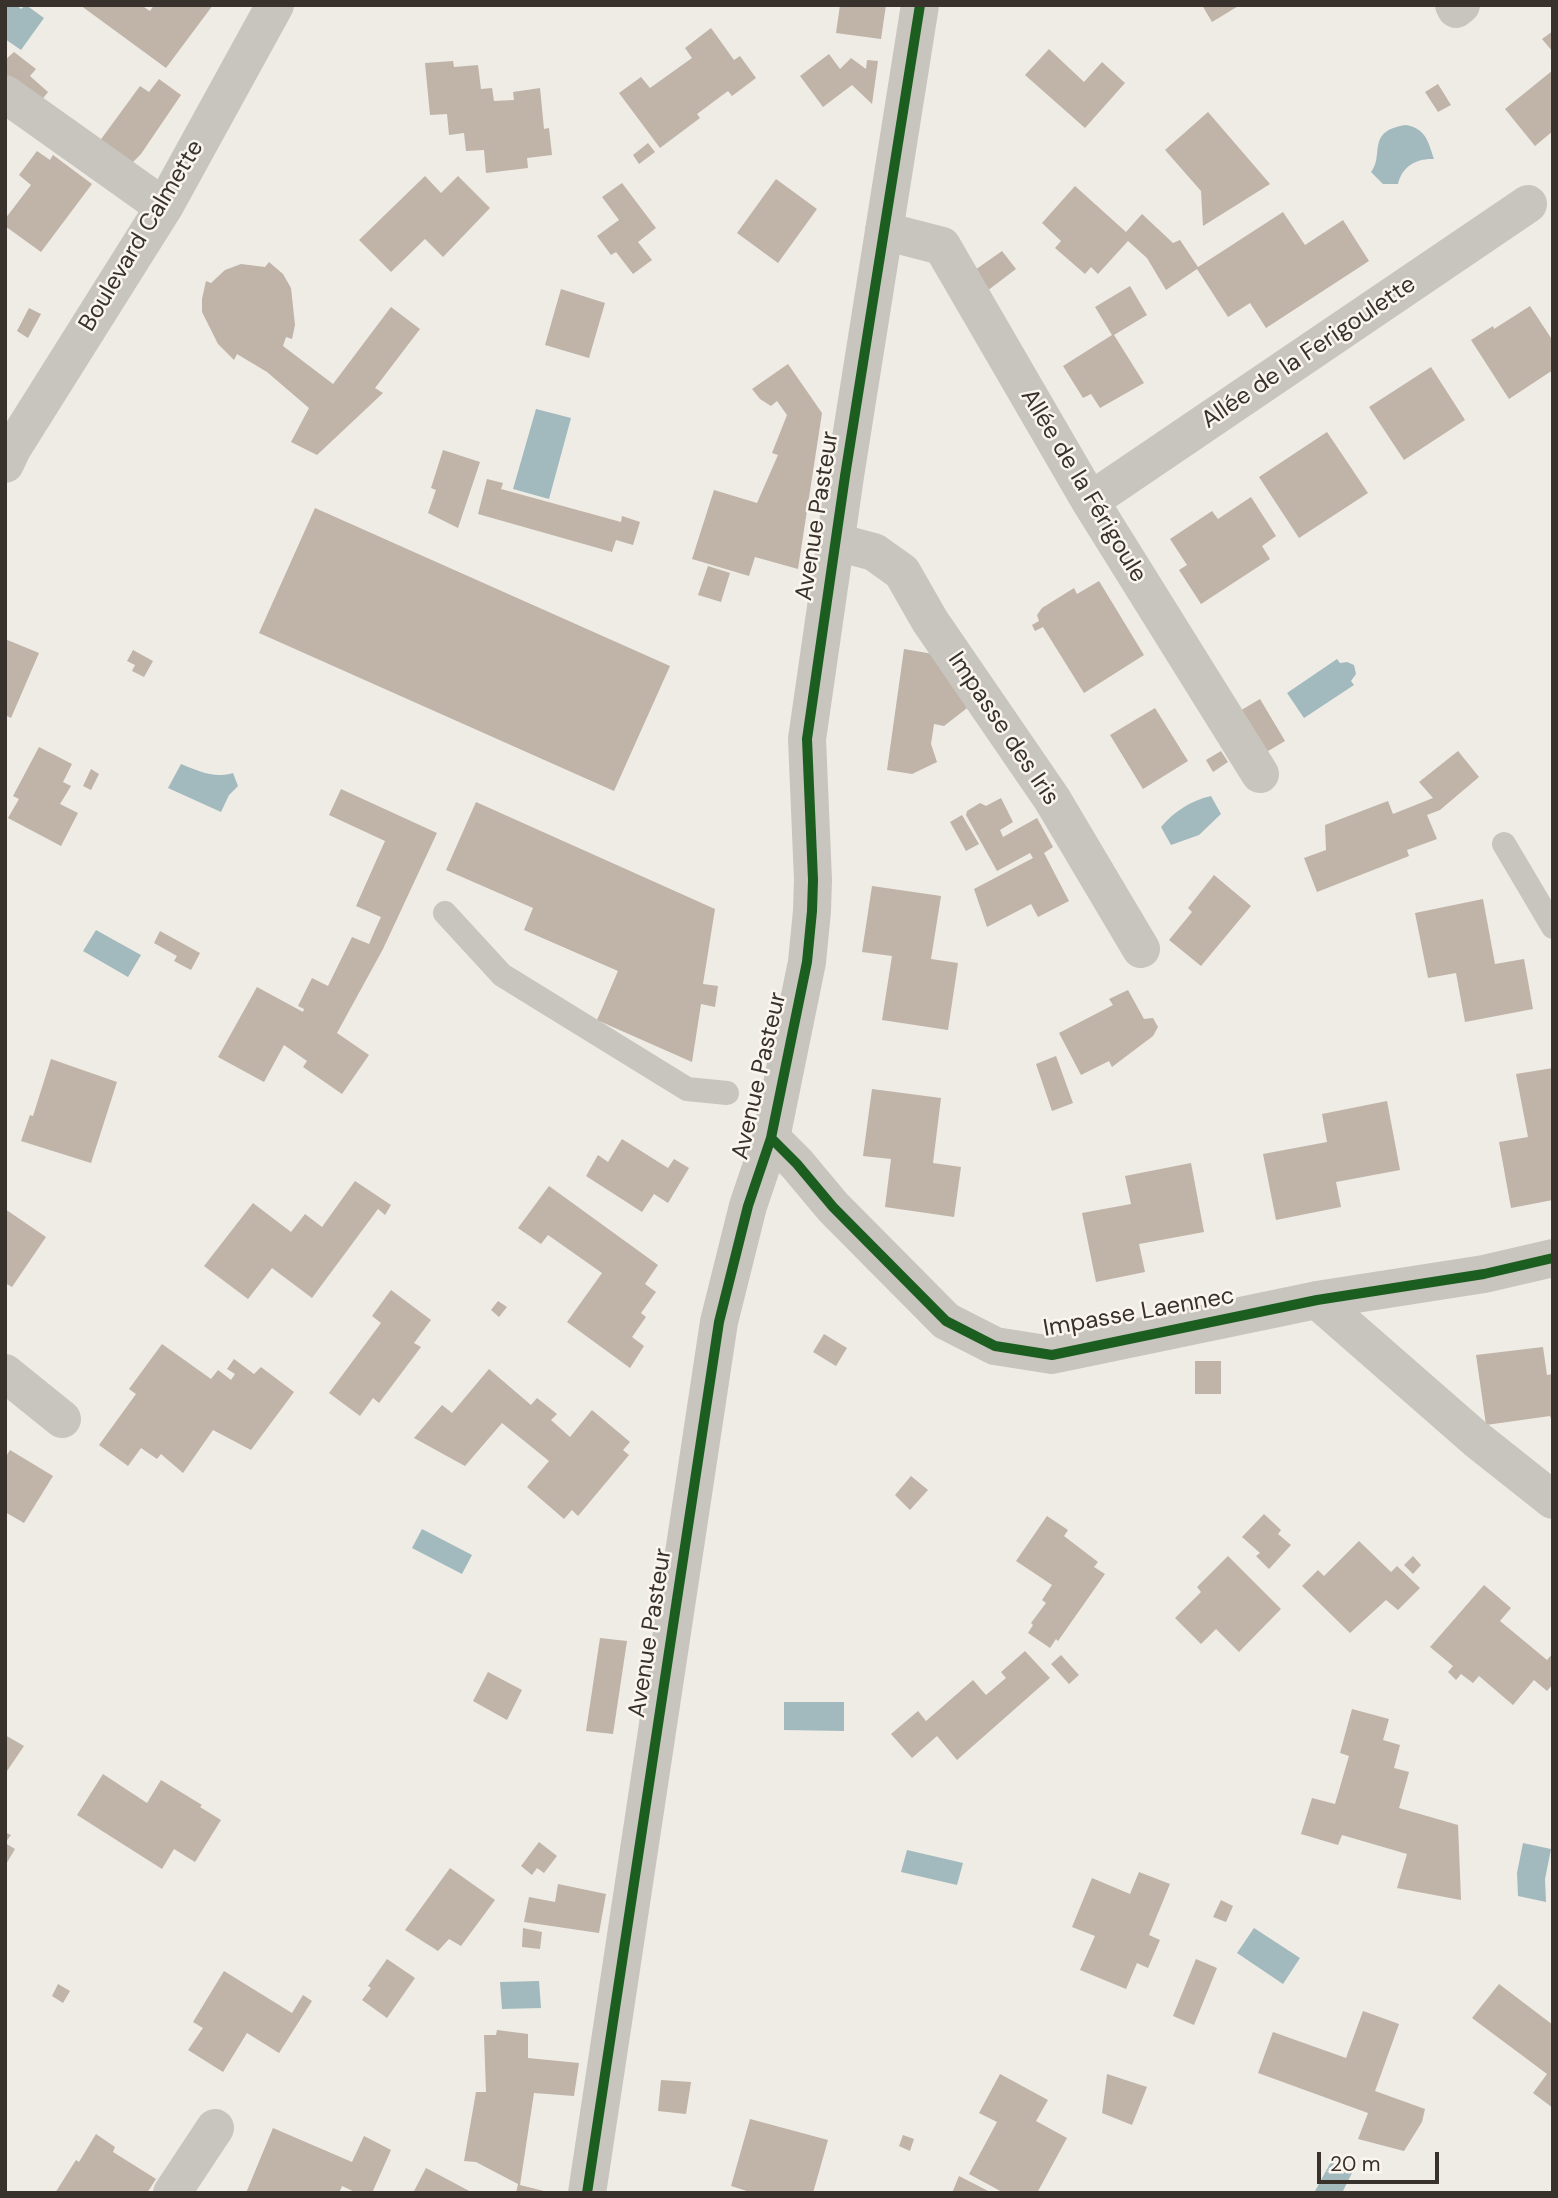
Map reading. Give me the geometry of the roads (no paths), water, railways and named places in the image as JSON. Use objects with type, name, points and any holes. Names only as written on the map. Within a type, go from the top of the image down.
[{"type":"street","name":"Boulevard Calmette","points":[[5,464],[164,207],[275,5]]},
{"type":"street","name":"Avenue Pasteur","points":[[587,2193],[719,1322],[748,1206],[771,1138],[807,962],[813,911],[807,739],[835,542],[920,5]]},
{"type":"street","points":[[1454,5],[1456,9],[1461,5]]},
{"type":"street","points":[[5,94],[164,207]]},
{"type":"street","name":"Allée de la Ferigoulette","points":[[1090,501],[1528,204]]},
{"type":"street","name":"Allée de la Férigoule","points":[[884,231],[942,246],[1090,501],[1260,774]]},
{"type":"street","name":"Impasse des Iris","points":[[835,542],[874,552],[901,572],[930,621],[1052,799],[1141,949]]},
{"type":"street","name":"Impasse Laennec","points":[[771,1138],[833,1207],[946,1321],[995,1346],[1052,1355],[1317,1300],[1484,1274],[1553,1258]]},
{"type":"street","points":[[1317,1300],[1476,1439],[1553,1500]]},
{"type":"street","points":[[5,1373],[62,1419]]},
{"type":"street","points":[[172,2193],[215,2128]]},
{"type":"lane","points":[[1504,844],[1553,927]]},
{"type":"lane","points":[[445,913],[502,975],[687,1089],[727,1093]]},
{"type":"water","points":[[5,5],[16,5],[21,9],[26,5],[44,18],[21,50],[5,39]]},
{"type":"water","points":[[1406,125],[1422,133],[1434,159],[1411,164],[1403,172],[1398,184],[1383,184],[1371,172],[1377,158],[1378,144],[1385,132]]},
{"type":"water","points":[[536,409],[571,418],[549,499],[513,489]]},
{"type":"water","points":[[1337,659],[1340,663],[1354,665],[1356,674],[1351,681],[1354,685],[1304,718],[1287,693]]},
{"type":"water","points":[[181,764],[213,775],[233,773],[238,786],[229,795],[221,812],[168,788]]},
{"type":"water","points":[[1211,796],[1221,814],[1199,835],[1171,845],[1161,827],[1183,807]]},
{"type":"water","points":[[96,930],[141,955],[128,977],[83,951]]},
{"type":"water","points":[[422,1529],[472,1555],[462,1574],[412,1548]]},
{"type":"water","points":[[784,1702],[844,1702],[844,1731],[784,1730]]},
{"type":"water","points":[[1523,1843],[1551,1849],[1545,1879],[1546,1902],[1518,1896],[1517,1873]]},
{"type":"water","points":[[907,1850],[963,1863],[957,1885],[901,1872]]},
{"type":"water","points":[[1254,1928],[1300,1958],[1283,1984],[1237,1953]]},
{"type":"water","points":[[539,1981],[541,2008],[502,2009],[500,1982]]},
{"type":"water","points":[[1333,2158],[1354,2169],[1342,2193],[1314,2193]]}]
